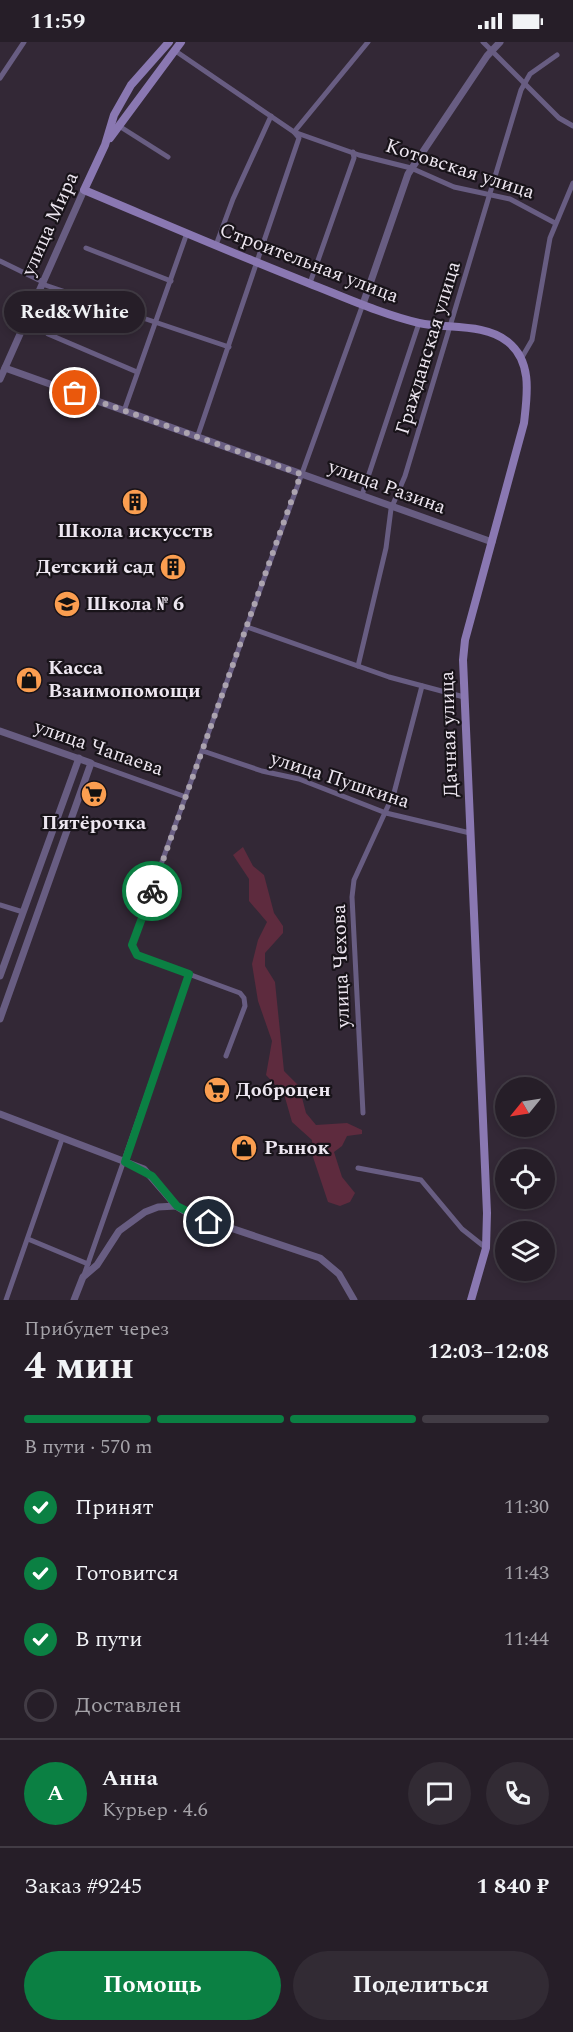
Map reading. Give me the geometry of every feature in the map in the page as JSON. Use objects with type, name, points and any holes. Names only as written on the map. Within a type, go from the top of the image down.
[{"type":"main road","name":"улица Мира","points":[[84,189],[105,144],[114,115],[131,85],[169,42]]},
{"type":"main road","points":[[105,144],[182,42]]},
{"type":"main road","name":"Строительная улица","points":[[84,189],[257,263],[363,304],[419,323],[490,332],[507,341],[520,358]]},
{"type":"main road","name":"Дачная улица","points":[[471,1300],[486,1248],[487,1213],[463,660],[465,640],[524,423],[528,388],[520,358]]},
{"type":"street","points":[[0,78],[24,42]]},
{"type":"street","points":[[294,132],[368,42]]},
{"type":"street","points":[[483,42],[559,118],[573,126]]},
{"type":"street","points":[[226,1056],[245,1005],[240,993],[137,955],[132,945],[411,168],[500,42]]},
{"type":"street","points":[[174,50],[294,132],[299,138],[197,438]]},
{"type":"street","name":"Гражданская улица","points":[[358,666],[393,506],[405,477],[489,192],[525,84],[530,74],[557,55]]},
{"type":"street","points":[[216,246],[232,199],[271,116]]},
{"type":"street","points":[[119,126],[168,157]]},
{"type":"street","name":"Котовская улица","points":[[294,132],[411,168],[454,187],[489,192],[531,208],[555,223]]},
{"type":"street","points":[[310,283],[354,158],[353,152]]},
{"type":"street","points":[[520,358],[532,340],[549,238],[569,197],[573,183]]},
{"type":"street","name":"улица Мира","points":[[0,379],[2,367],[84,189]]},
{"type":"street","points":[[124,411],[188,233]]},
{"type":"street","points":[[86,248],[171,281]]},
{"type":"street","points":[[0,261],[42,283],[229,347]]},
{"type":"street","points":[[362,495],[419,323]]},
{"type":"street","points":[[48,334],[137,372]]},
{"type":"street","name":"улица Разина","points":[[2,367],[492,542]]},
{"type":"street","points":[[247,627],[358,666],[464,697]]},
{"type":"street","name":"улица Чехова","points":[[363,1113],[352,897],[354,880],[386,813],[422,686]]},
{"type":"street","name":"улица Чапаева","points":[[0,731],[186,797]]},
{"type":"street","name":"улица Пушкина","points":[[203,751],[262,771],[299,779],[386,813],[470,833]]},
{"type":"street","points":[[0,976],[79,758]]},
{"type":"street","points":[[0,1019],[91,763]]},
{"type":"street","points":[[0,905],[23,912]]},
{"type":"street","points":[[74,1300],[125,1162],[189,974]]},
{"type":"street","points":[[0,1114],[125,1162],[152,1176],[177,1206],[209,1222],[320,1258],[339,1274],[354,1300]]},
{"type":"street","points":[[6,1300],[62,1139]]},
{"type":"street","points":[[358,1168],[421,1180],[462,1230],[486,1248]]},
{"type":"street","points":[[83,1277],[97,1265],[119,1231],[145,1212],[158,1207],[177,1206]]},
{"type":"street","points":[[28,1239],[88,1264]]},
{"type":"shaded area","points":[[243,847],[253,866],[264,875],[274,913],[283,926],[283,933],[265,953],[265,966],[275,982],[284,1071],[299,1086],[306,1113],[316,1125],[347,1123],[362,1130],[362,1134],[347,1136],[342,1146],[334,1152],[342,1177],[355,1193],[350,1202],[340,1206],[328,1202],[313,1157],[312,1140],[292,1122],[284,1094],[266,1075],[272,1041],[258,1001],[252,964],[258,940],[267,922],[249,901],[249,879],[233,855]]},
{"type":"way so far","points":[[75,393],[301,474],[152,891]]},
{"type":"place","name":"Red&White","points":[[75,393]]},
{"type":"place","name":"Школа искусств","points":[[135,502]]},
{"type":"place","name":"Детский сад","points":[[173,567]]},
{"type":"place","name":"Школа № 6","points":[[67,604]]},
{"type":"place","name":"Касса Взаимопомощи","points":[[29,680]]},
{"type":"place","name":"Пятёрочка","points":[[94,794]]},
{"type":"place","name":"Доброцен","points":[[217,1090]]},
{"type":"place","name":"Рынок","points":[[244,1148]]},
{"type":"route","points":[[152,891],[132,945],[137,955],[189,974],[125,1162],[144,1169],[177,1206],[209,1222]]}]
